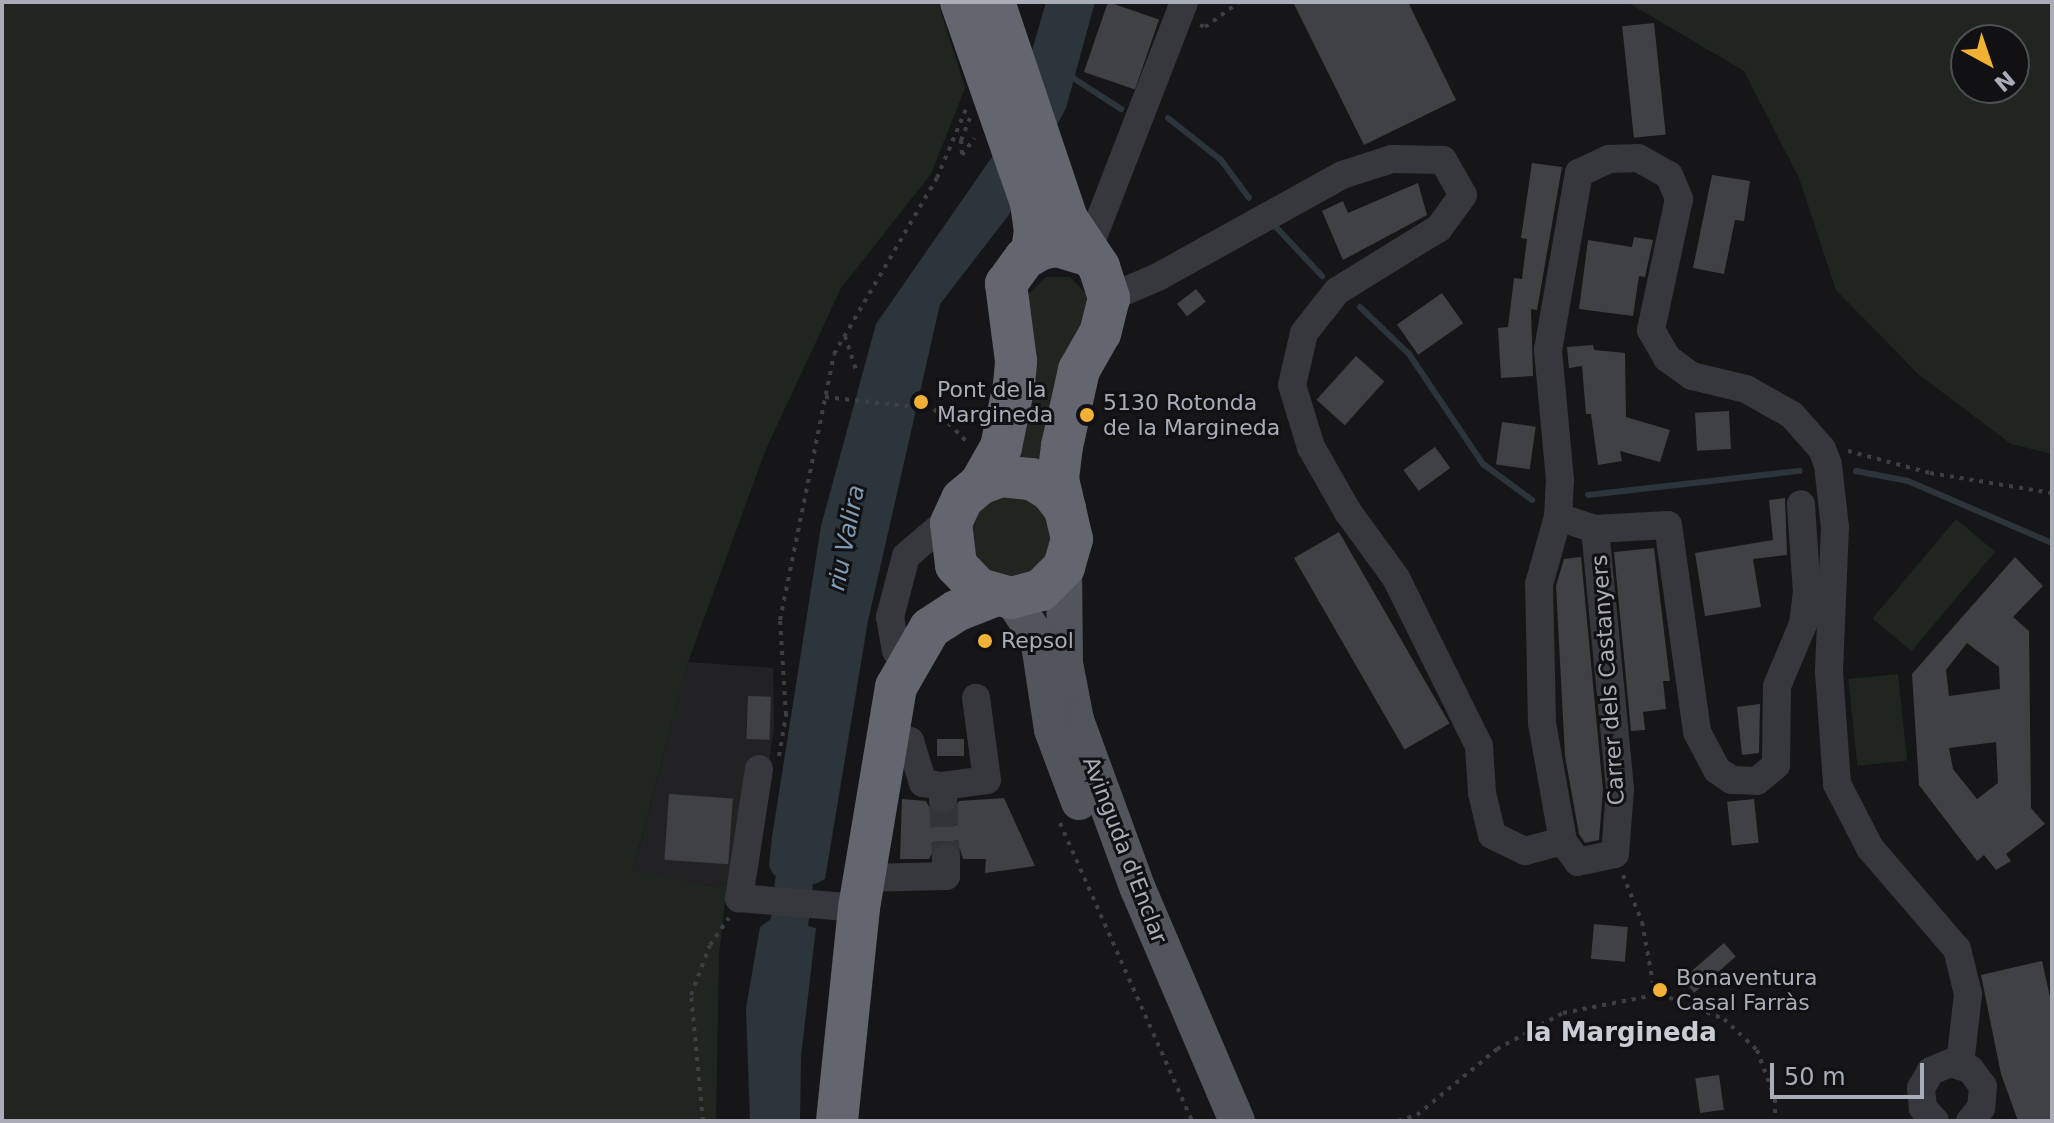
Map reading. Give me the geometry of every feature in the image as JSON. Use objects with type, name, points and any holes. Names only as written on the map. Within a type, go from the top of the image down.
[{"type":"highway","points":[[961,2],[1031,203],[1035,231],[1031,255]]},
{"type":"highway","points":[[896,669],[930,628],[956,611],[1041,590],[1064,567],[1072,539],[1058,479],[1072,396],[1107,316],[1109,298],[1099,267],[1086,255],[1043,155],[989,78],[994,2]]},
{"type":"highway","points":[[837,1121],[850,897],[886,732],[896,669],[915,612],[946,570],[964,499],[1001,447],[1014,385],[1016,351],[1004,302],[1006,284],[1031,255],[1057,246],[1086,255]]},
{"type":"highway","points":[[964,499],[1001,476],[1024,477],[1045,486],[1065,509]]},
{"type":"highway","points":[[964,499],[966,579],[1003,597]]},
{"type":"main road","name":"Avinguda d'Enclar","points":[[1064,567],[1065,663],[1076,720],[1138,889],[1237,1121]]},
{"type":"main road","name":"Avinguda d'Enclar","points":[[1003,597],[1038,638],[1052,730],[1093,839],[1218,1121]]},
{"type":"street","points":[[1086,255],[1181,10]]},
{"type":"street","points":[[1615,854],[1578,862],[1563,841],[1542,723],[1539,584],[1558,517],[1548,350],[1579,173],[1609,159],[1638,158],[1669,175],[1679,199],[1651,330],[1667,358],[1692,376],[1746,389],[1792,415],[1822,449],[1835,527],[1829,672],[1837,784],[1870,848],[1957,949],[1968,994],[1960,1064]]},
{"type":"street","points":[[1109,298],[1158,277],[1342,175],[1392,159],[1443,160],[1463,195],[1439,228],[1337,291],[1304,333],[1292,385],[1311,447],[1348,512],[1396,578],[1479,746],[1492,835],[1525,851],[1563,841]]},
{"type":"street","points":[[1595,529],[1668,525],[1697,732],[1717,770],[1732,780],[1757,781],[1776,765],[1777,686],[1803,624],[1807,593],[1801,504]]},
{"type":"street","name":"Carrer dels Castanyers","points":[[1558,517],[1595,529],[1620,790],[1615,854]]},
{"type":"street","points":[[886,732],[915,748],[923,783],[942,792],[987,780],[976,698]]},
{"type":"street","points":[[768,766],[745,899],[850,897],[946,876],[946,858]]},
{"type":"street","points":[[1935,1121],[1921,1098],[1925,1079],[1940,1065],[1960,1064],[1983,1086],[1974,1120]]},
{"type":"path","points":[[1181,10],[1205,27],[1239,2]]},
{"type":"path","points":[[768,766],[786,715],[780,620],[834,354],[937,178],[989,78]]},
{"type":"path","points":[[845,336],[857,372]]},
{"type":"path","points":[[825,397],[916,404],[948,418],[964,499]]},
{"type":"path","points":[[1822,449],[1842,448],[1930,473],[2052,493]]},
{"type":"path","points":[[1058,820],[1192,1121]]},
{"type":"path","points":[[1615,854],[1642,922],[1653,983],[1660,994],[1687,1007],[1709,1010],[1757,1050],[1775,1099],[1775,1121]]},
{"type":"path","points":[[703,1121],[691,995],[710,945],[745,899]]},
{"type":"path","points":[[1398,1121],[1417,1115],[1497,1049],[1563,1013],[1660,994]]},
{"type":"shaded area","points":[[2,2],[938,2],[965,88],[931,174],[841,288],[766,449],[688,662],[633,870],[716,887],[727,884],[719,954],[716,1121],[2,1121]]},
{"type":"shaded area","points":[[1627,2],[2052,2],[2052,454],[2011,444],[1918,374],[1836,290],[1799,178],[1744,71]]},
{"type":"shaded area","points":[[1046,277],[1070,277],[1091,299],[1041,469],[1017,466],[1027,296]]},
{"type":"shaded area","points":[[1010,495],[1026,498],[1039,507],[1048,520],[1051,536],[1048,552],[1039,565],[1026,574],[1010,577],[994,574],[981,565],[972,552],[969,536],[972,520],[981,507],[994,498]]},
{"type":"shaded area","points":[[1956,519],[1995,552],[1912,651],[1872,619]]},
{"type":"shaded area","points":[[688,662],[773,668],[774,727],[753,873],[717,887],[633,871]]},
{"type":"shaded area","points":[[1898,674],[1907,761],[1857,766],[1848,679]]},
{"type":"water","points":[[1046,2],[1095,2],[1066,108],[1008,216],[940,304],[868,621],[825,879],[815,884],[774,875],[769,866],[772,837],[821,526],[876,324],[1008,134]]},
{"type":"water","points":[[774,917],[816,928],[801,1056],[800,1121],[750,1121],[746,1008],[760,927]]},
{"type":"building","points":[[1108,2],[1159,20],[1135,90],[1084,72]]},
{"type":"building","points":[[1293,2],[1408,2],[1456,100],[1364,145]]},
{"type":"building","points":[[1654,23],[1666,134],[1634,138],[1622,26]]},
{"type":"building","points":[[1532,163],[1562,167],[1537,310],[1531,309],[1533,376],[1501,378],[1498,328],[1508,327],[1514,278],[1522,279],[1527,239],[1521,238]]},
{"type":"building","points":[[1712,175],[1750,181],[1744,221],[1735,220],[1724,274],[1693,268]]},
{"type":"building","points":[[1418,183],[1427,215],[1343,260],[1322,211],[1343,201],[1348,213]]},
{"type":"building","points":[[1634,237],[1653,240],[1645,277],[1639,276],[1633,316],[1579,309],[1588,240],[1632,247]]},
{"type":"building","points":[[1196,289],[1206,302],[1187,316],[1177,304]]},
{"type":"building","points":[[1442,293],[1463,323],[1418,355],[1397,325]]},
{"type":"building","points":[[1593,345],[1594,350],[1625,353],[1626,417],[1670,430],[1660,462],[1620,451],[1622,461],[1598,465],[1591,414],[1586,414],[1582,366],[1569,368],[1567,347]]},
{"type":"building","points":[[1356,356],[1384,381],[1345,425],[1317,400]]},
{"type":"building","points":[[1729,411],[1731,449],[1697,451],[1695,413]]},
{"type":"building","points":[[1502,422],[1536,427],[1530,469],[1496,465]]},
{"type":"building","points":[[1435,447],[1450,468],[1419,491],[1403,470]]},
{"type":"building","points":[[1785,498],[1787,555],[1753,559],[1761,607],[1705,616],[1695,553],[1773,540],[1769,500]]},
{"type":"building","points":[[1339,532],[1450,723],[1404,749],[1294,558]]},
{"type":"building","points":[[1654,548],[1670,681],[1663,681],[1666,709],[1643,712],[1645,730],[1631,731],[1614,552]]},
{"type":"building","points":[[1581,557],[1603,790],[1599,840],[1585,843],[1579,834],[1565,756],[1556,586],[1564,559]]},
{"type":"building","points":[[2015,557],[2043,586],[2013,617],[2029,631],[2031,808],[2045,824],[2006,854],[2011,861],[1996,870],[1984,855],[1977,861],[1919,785],[1912,674]],"holes":[[[1967,643],[1999,667],[2000,689],[1949,696],[1946,670]],[[1996,742],[1998,783],[1977,799],[1953,769],[1949,748]]]},
{"type":"building","points":[[748,696],[771,697],[769,740],[746,739]]},
{"type":"building","points":[[1760,704],[1759,753],[1742,755],[1737,707]]},
{"type":"building","points":[[937,739],[964,739],[964,756],[937,756]]},
{"type":"building","points":[[669,794],[733,798],[728,864],[664,860]]},
{"type":"building","points":[[1004,798],[1035,866],[985,873],[986,859],[963,859],[960,849],[947,841],[937,844],[929,859],[900,859],[902,799],[926,801],[930,809],[944,816],[953,812],[959,801]]},
{"type":"building","points":[[1754,799],[1759,843],[1732,846],[1727,802]]},
{"type":"building","points":[[1594,924],[1628,927],[1625,962],[1591,959]]},
{"type":"building","points":[[1724,943],[1736,957],[1694,993],[1682,979]]},
{"type":"building","points":[[2042,961],[2052,1006],[2052,1121],[2018,1121],[2001,1074],[1981,975]]},
{"type":"building","points":[[1719,1075],[1724,1110],[1700,1113],[1695,1078]]},
{"type":"waterway","points":[[1070,76],[1121,109]]},
{"type":"waterway","points":[[1168,118],[1221,160],[1249,198]]},
{"type":"waterway","points":[[1275,226],[1322,276]]},
{"type":"waterway","points":[[1360,307],[1409,354],[1483,464],[1532,500]]},
{"type":"waterway","points":[[1588,495],[1800,471]]},
{"type":"waterway","points":[[1856,471],[1908,481],[2052,543]]},
{"type":"waterway","name":"riu Valira","points":[[784,971],[800,829]]},
{"type":"tunnel","points":[[943,799],[946,858]]},
{"type":"place","name":"Pont de la Margineda","points":[[921,402]]},
{"type":"place","name":"5130 Rotonda de la Margineda","points":[[1087,415]]},
{"type":"place","name":"Repsol","points":[[985,641]]},
{"type":"place","name":"Bonaventura Casal Farràs","points":[[1660,990]]},
{"type":"district","name":"la Margineda","points":[[1621,1033]]}]
